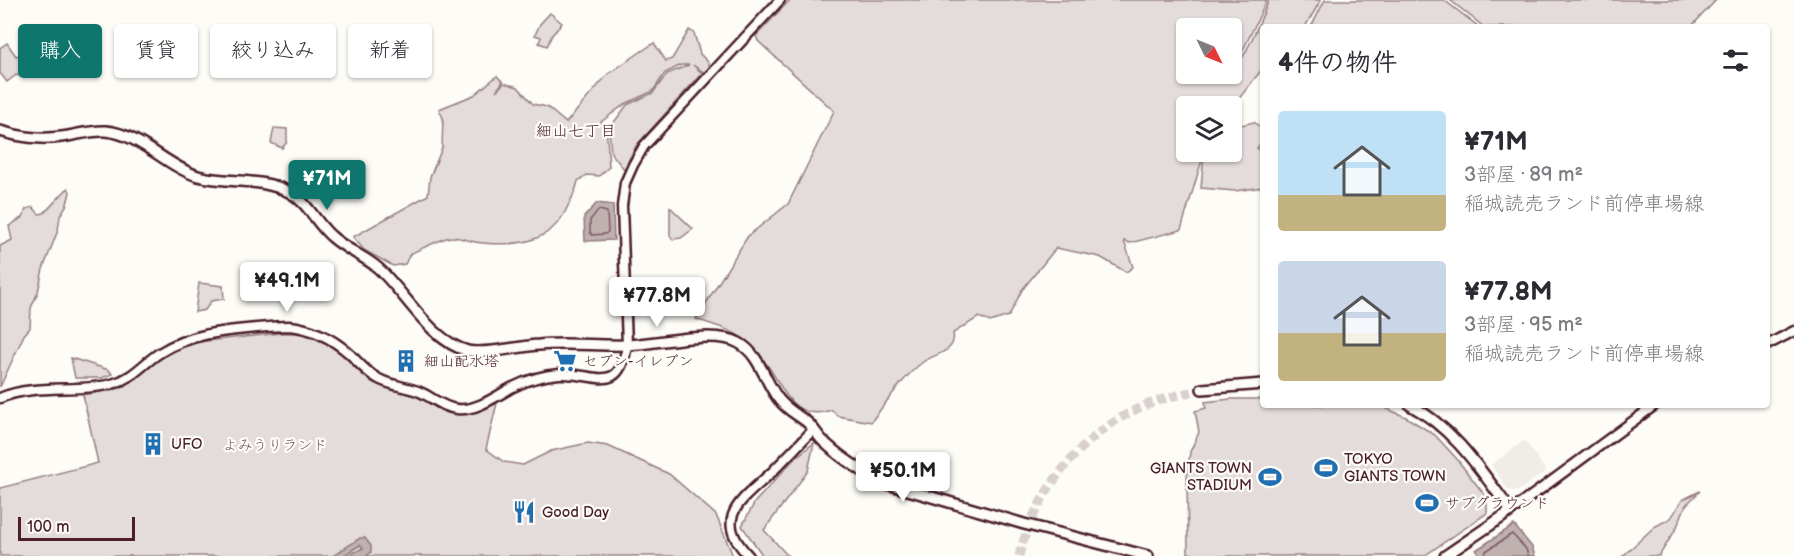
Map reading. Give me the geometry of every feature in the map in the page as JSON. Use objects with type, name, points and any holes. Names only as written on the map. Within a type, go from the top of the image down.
[{"type":"main road","points":[[0,131],[39,139],[89,132],[118,133],[196,175],[219,180],[263,183],[292,193],[331,237],[377,267],[435,331],[457,348],[470,352],[545,344],[627,345],[713,338],[740,343],[757,361],[778,399],[788,410],[814,429],[839,456],[866,474],[884,483],[1024,524],[1148,556]]},
{"type":"main road","points":[[1202,389],[1260,384]]},
{"type":"main road","points":[[1415,408],[1435,421],[1455,439],[1510,510],[1445,556]]},
{"type":"street","points":[[0,398],[10,393],[31,390],[112,384],[131,376],[167,349],[192,338],[228,330],[288,326],[323,335],[380,380],[420,392],[445,406],[461,410],[497,397],[524,383],[556,374],[577,374],[601,379],[615,375],[623,365],[627,345],[622,206],[625,183],[644,146],[780,0]]},
{"type":"street","points":[[1770,343],[1794,331]]},
{"type":"street","points":[[1510,510],[1651,408]]},
{"type":"street","points":[[749,556],[734,536],[731,522],[734,510],[742,498],[814,429]]},
{"type":"shaded area","points":[[1525,440],[1546,471],[1518,491],[1511,491],[1491,465]]},
{"type":"green space","points":[[790,0],[1267,0],[1242,52],[1242,18],[1176,18],[1176,84],[1242,84],[1242,58],[1269,0],[1321,0],[1307,24],[1260,24],[1260,72],[1241,96],[1176,96],[1176,162],[1201,162],[1181,230],[1130,243],[1124,241],[1133,267],[1126,272],[1100,257],[1056,248],[1022,290],[1009,316],[990,322],[979,317],[953,333],[952,344],[949,348],[916,368],[871,422],[838,416],[832,410],[819,413],[799,408],[786,395],[765,362],[743,339],[729,331],[696,319],[748,236],[788,204],[834,111],[758,41],[756,36]]},
{"type":"green space","points":[[1325,0],[1444,0],[1475,24],[1313,24]]},
{"type":"green space","points":[[1450,0],[1716,0],[1694,24],[1480,24]]},
{"type":"green space","points":[[550,13],[562,23],[552,35],[547,46],[539,43],[541,37],[535,35],[540,24]]},
{"type":"green space","points":[[689,30],[694,33],[700,54],[709,63],[709,68],[705,73],[693,65],[702,73],[636,146],[624,169],[611,153],[609,129],[627,105],[653,93],[667,74],[689,65],[681,65],[665,73],[653,91],[625,104],[601,122],[607,136],[609,167],[599,176],[587,175],[578,181],[573,196],[559,221],[542,236],[508,244],[479,243],[449,237],[410,254],[405,264],[393,266],[364,250],[353,237],[428,195],[430,177],[442,148],[443,118],[439,109],[474,95],[497,76],[503,82],[496,91],[504,83],[518,87],[533,104],[547,107],[566,123],[608,74],[654,43],[666,61],[672,59]]},
{"type":"green space","points":[[7,43],[16,56],[18,55],[18,76],[7,82],[0,73],[0,48]]},
{"type":"green space","points":[[1254,122],[1260,127],[1260,144],[1257,148],[1260,152],[1260,187],[1235,191],[1201,188],[1203,162],[1242,162],[1242,125]]},
{"type":"green space","points":[[274,128],[287,129],[287,142],[282,148],[271,143]]},
{"type":"green space","points":[[68,188],[70,192],[67,204],[60,216],[58,230],[31,308],[30,328],[24,335],[0,387],[0,246],[12,240],[9,226],[23,217],[26,209],[33,207],[39,214],[44,213]]},
{"type":"green space","points":[[670,207],[693,229],[681,238],[673,239],[670,236]]},
{"type":"green space","points":[[199,283],[223,286],[224,299],[211,301],[205,310],[195,312]]},
{"type":"green space","name":"よみうりランド","points":[[302,333],[317,337],[334,347],[368,376],[454,414],[497,403],[486,449],[504,462],[523,465],[551,451],[588,443],[608,446],[669,474],[716,515],[733,556],[0,556],[0,488],[98,463],[83,395],[122,388],[161,358],[178,348],[197,342]]},
{"type":"green space","points":[[71,358],[109,370],[112,374],[102,378],[75,378]]},
{"type":"green space","name":"TOKYO GIANTS TOWN","points":[[1260,399],[1260,408],[1385,408],[1406,417],[1435,435],[1487,498],[1487,513],[1424,556],[1201,556],[1188,553],[1187,477],[1190,452],[1199,432],[1195,411],[1206,408],[1205,402]]},
{"type":"green space","points":[[814,443],[808,471],[764,530],[788,556],[763,556],[742,526],[755,502],[795,458]]},
{"type":"green space","points":[[1700,491],[1686,505],[1676,529],[1659,556],[1623,556],[1654,527],[1671,518],[1682,500]]},
{"type":"water","points":[[597,203],[613,205],[614,240],[585,241],[584,217]]},
{"type":"water","points":[[1514,525],[1532,547],[1535,556],[1480,556],[1476,550]]},
{"type":"water","points":[[360,538],[365,538],[371,546],[371,552],[367,556],[347,556],[363,548],[360,545],[343,556],[333,556]]},
{"type":"tunnel","points":[[1019,556],[1038,506],[1069,461],[1088,442],[1133,411],[1157,401],[1202,389]]},
{"type":"place","name":"細山配水塔","points":[[406,361]]},
{"type":"place","name":"セブン-イレブン","points":[[565,361]]},
{"type":"place","name":"UFO","points":[[153,444]]},
{"type":"place","name":"TOKYO GIANTS TOWN","points":[[1326,468]]},
{"type":"place","name":"GIANTS TOWN STADIUM","points":[[1270,477]]},
{"type":"place","name":"サブグラウンド","points":[[1427,503]]},
{"type":"place","name":"Good Day","points":[[524,512]]},
{"type":"district","name":"細山七丁目","points":[[576,130]]}]
